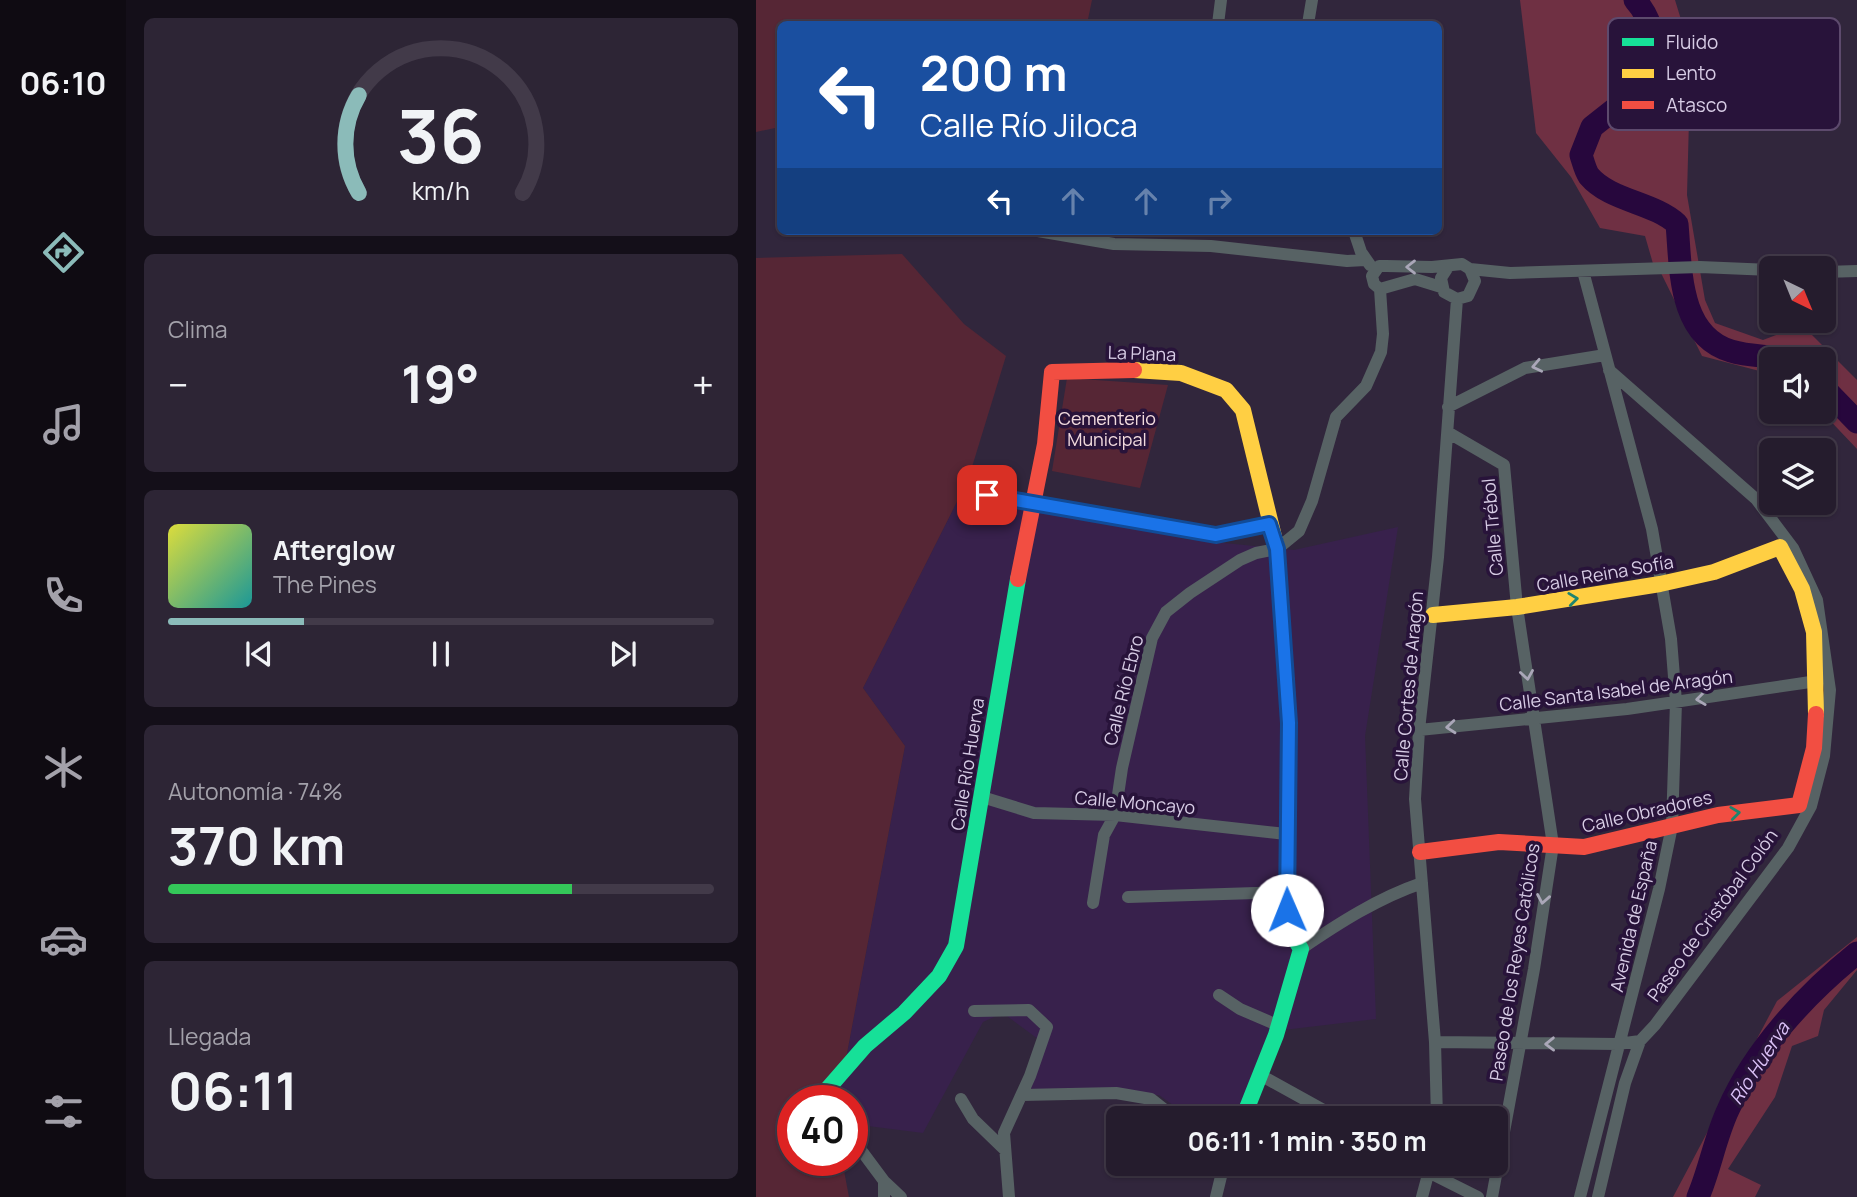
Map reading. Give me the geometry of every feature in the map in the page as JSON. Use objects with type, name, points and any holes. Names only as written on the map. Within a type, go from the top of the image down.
[{"type":"street","points":[[1218,21],[1221,0]]},
{"type":"street","points":[[1308,21],[1312,0]]},
{"type":"street","points":[[1061,235],[1114,244],[1211,246],[1347,261],[1365,260]]},
{"type":"street","points":[[1210,235],[1211,246]]},
{"type":"street","points":[[1356,235],[1365,260],[1375,270]]},
{"type":"street","points":[[1375,270],[1386,266],[1448,267],[1462,264],[1470,269],[1510,273],[1654,267],[1759,269]]},
{"type":"street","points":[[1448,267],[1442,273],[1441,287],[1447,296],[1457,299],[1468,296],[1474,288],[1475,281],[1470,269]]},
{"type":"street","points":[[1277,549],[1299,531],[1312,501],[1336,417],[1359,395],[1372,376],[1383,343],[1380,289],[1372,280],[1375,270]]},
{"type":"street","name":"Avenida de España","points":[[1580,1197],[1659,889],[1671,825],[1676,702],[1671,639],[1652,529],[1583,271]]},
{"type":"street","points":[[1836,272],[1857,271]]},
{"type":"street","points":[[1474,288],[1510,273]]},
{"type":"street","points":[[1380,289],[1415,279],[1441,287]]},
{"type":"street","name":"Calle Cortes de Aragón","points":[[1437,1106],[1435,1042],[1415,799],[1419,730],[1433,615],[1457,299]]},
{"type":"street","points":[[1447,407],[1525,368],[1605,355]]},
{"type":"street","name":"La Plana","points":[[1052,372],[1123,369],[1181,373],[1226,390],[1243,410],[1277,549],[1289,723],[1286,834],[1288,928],[1301,949]]},
{"type":"street","name":"Paseo de Cristóbal Colón","points":[[1609,370],[1756,499],[1793,548],[1817,600],[1830,690],[1824,756],[1811,806],[1788,848],[1655,1025],[1640,1041]]},
{"type":"street","name":"Calle Río Huerva","points":[[830,1085],[865,1046],[904,1013],[939,976],[956,946],[1031,505],[1045,444],[1052,372]]},
{"type":"street","name":"Calle Trébol","points":[[1448,433],[1504,465],[1517,607]]},
{"type":"street","points":[[987,495],[1031,505],[1216,535],[1269,524]]},
{"type":"street","name":"Calle Reina Sofía","points":[[1433,615],[1517,607],[1660,584],[1714,572],[1780,547],[1802,589],[1814,632],[1817,681]]},
{"type":"street","name":"Calle Río Ebro","points":[[1093,903],[1104,835],[1115,815],[1122,768],[1152,638],[1166,612],[1240,560],[1255,553],[1277,549]]},
{"type":"street","name":"Paseo de los Reyes Católicos","points":[[1492,1197],[1521,1045],[1553,845],[1517,607]]},
{"type":"street","name":"Calle Santa Isabel de Aragón","points":[[1419,730],[1676,702],[1817,681]]},
{"type":"street","name":"Calle Obradores","points":[[1420,852],[1499,842],[1584,847],[1718,815],[1799,805],[1814,748],[1817,681]]},
{"type":"street","name":"Calle Moncayo","points":[[982,797],[1034,813],[1115,815],[1286,834]]},
{"type":"street","points":[[1248,1106],[1262,1076],[1301,949],[1396,892],[1422,883]]},
{"type":"street","points":[[1128,897],[1287,892]]},
{"type":"street","points":[[1219,995],[1240,1009],[1277,1025]]},
{"type":"street","points":[[974,1011],[1029,1010],[1046,1027],[1022,1095],[1004,1133],[1009,1197]]},
{"type":"street","points":[[1435,1042],[1483,1041],[1521,1045],[1618,1044],[1640,1041],[1625,1083],[1598,1197]]},
{"type":"street","points":[[1262,1076],[1316,1106]]},
{"type":"street","points":[[1022,1095],[1116,1093],[1151,1099],[1160,1106]]},
{"type":"street","points":[[961,1099],[973,1119],[1005,1150]]},
{"type":"street","points":[[868,1160],[884,1181],[901,1197]]},
{"type":"street","points":[[1216,1197],[1221,1176]]},
{"type":"street","points":[[1422,1197],[1425,1176]]},
{"type":"street","points":[[1443,1176],[1478,1197]]},
{"type":"street","points":[[884,1181],[884,1197]]},
{"type":"shaded area","points":[[1520,0],[1675,0],[1681,18],[1608,18],[1608,130],[1689,130],[1687,195],[1705,300],[1715,323],[1763,340],[1781,333],[1810,333],[1824,347],[1759,347],[1759,371],[1702,356],[1660,271],[1654,267],[1645,236],[1600,228],[1571,177],[1536,133]]},
{"type":"shaded area","points":[[1836,359],[1857,380],[1857,449],[1833,424],[1836,424]]},
{"type":"shaded area","points":[[968,480],[1184,539],[1294,550],[1398,527],[1365,736],[1376,1019],[1275,1031],[1247,1106],[1174,1106],[1159,1095],[1023,1099],[1038,1039],[1003,1013],[983,1022],[923,1133],[868,1126],[868,1085],[841,1085],[905,746],[863,688]]},
{"type":"shaded area","points":[[1857,937],[1857,970],[1824,1010],[1818,1036],[1792,1046],[1775,1097],[1728,1169],[1761,1185],[1755,1197],[1673,1197],[1777,1001]]},
{"type":"green space","points":[[756,0],[1092,0],[1088,21],[777,21],[777,128],[756,132]]},
{"type":"green space","points":[[902,254],[964,324],[1006,356],[968,480],[863,688],[905,746],[841,1085],[777,1085],[777,1176],[845,1176],[849,1197],[756,1197],[756,258]]},
{"type":"green space","name":"Cementerio Municipal","points":[[1067,378],[1168,385],[1140,488],[1052,471]]},
{"type":"waterway","name":"Río Huerva","points":[[1635,0],[1647,18]]},
{"type":"waterway","name":"Río Huerva","points":[[1608,114],[1592,127],[1581,155],[1589,176],[1608,191],[1656,211],[1677,224],[1686,298],[1701,331],[1714,343],[1731,351],[1759,356]]},
{"type":"waterway","name":"Río Huerva","points":[[1836,400],[1857,422]]},
{"type":"waterway","name":"Río Huerva","points":[[1698,1197],[1723,1121],[1752,1066],[1783,1024],[1819,986],[1857,953]]},
{"type":"traffic: fast","points":[[831,1085],[865,1046],[904,1013],[939,976],[956,946],[1018,579]]},
{"type":"traffic: fast","points":[[1248,1106],[1276,1035],[1301,949],[1288,928],[1288,705]]},
{"type":"traffic: slow","points":[[1134,370],[1181,373],[1226,390],[1243,410],[1277,549],[1288,705]]},
{"type":"traffic: slow","points":[[1433,615],[1517,607],[1660,584],[1714,572],[1780,547],[1802,589],[1814,632],[1816,714]]},
{"type":"traffic: jam","points":[[1018,579],[1045,444],[1052,372],[1134,370]]},
{"type":"traffic: jam","points":[[1420,852],[1499,842],[1584,847],[1718,815],[1799,805],[1814,748],[1816,714]]},
{"type":"route","points":[[987,495],[1031,505],[1216,535],[1269,524],[1277,549],[1289,723],[1287,910]]}]
